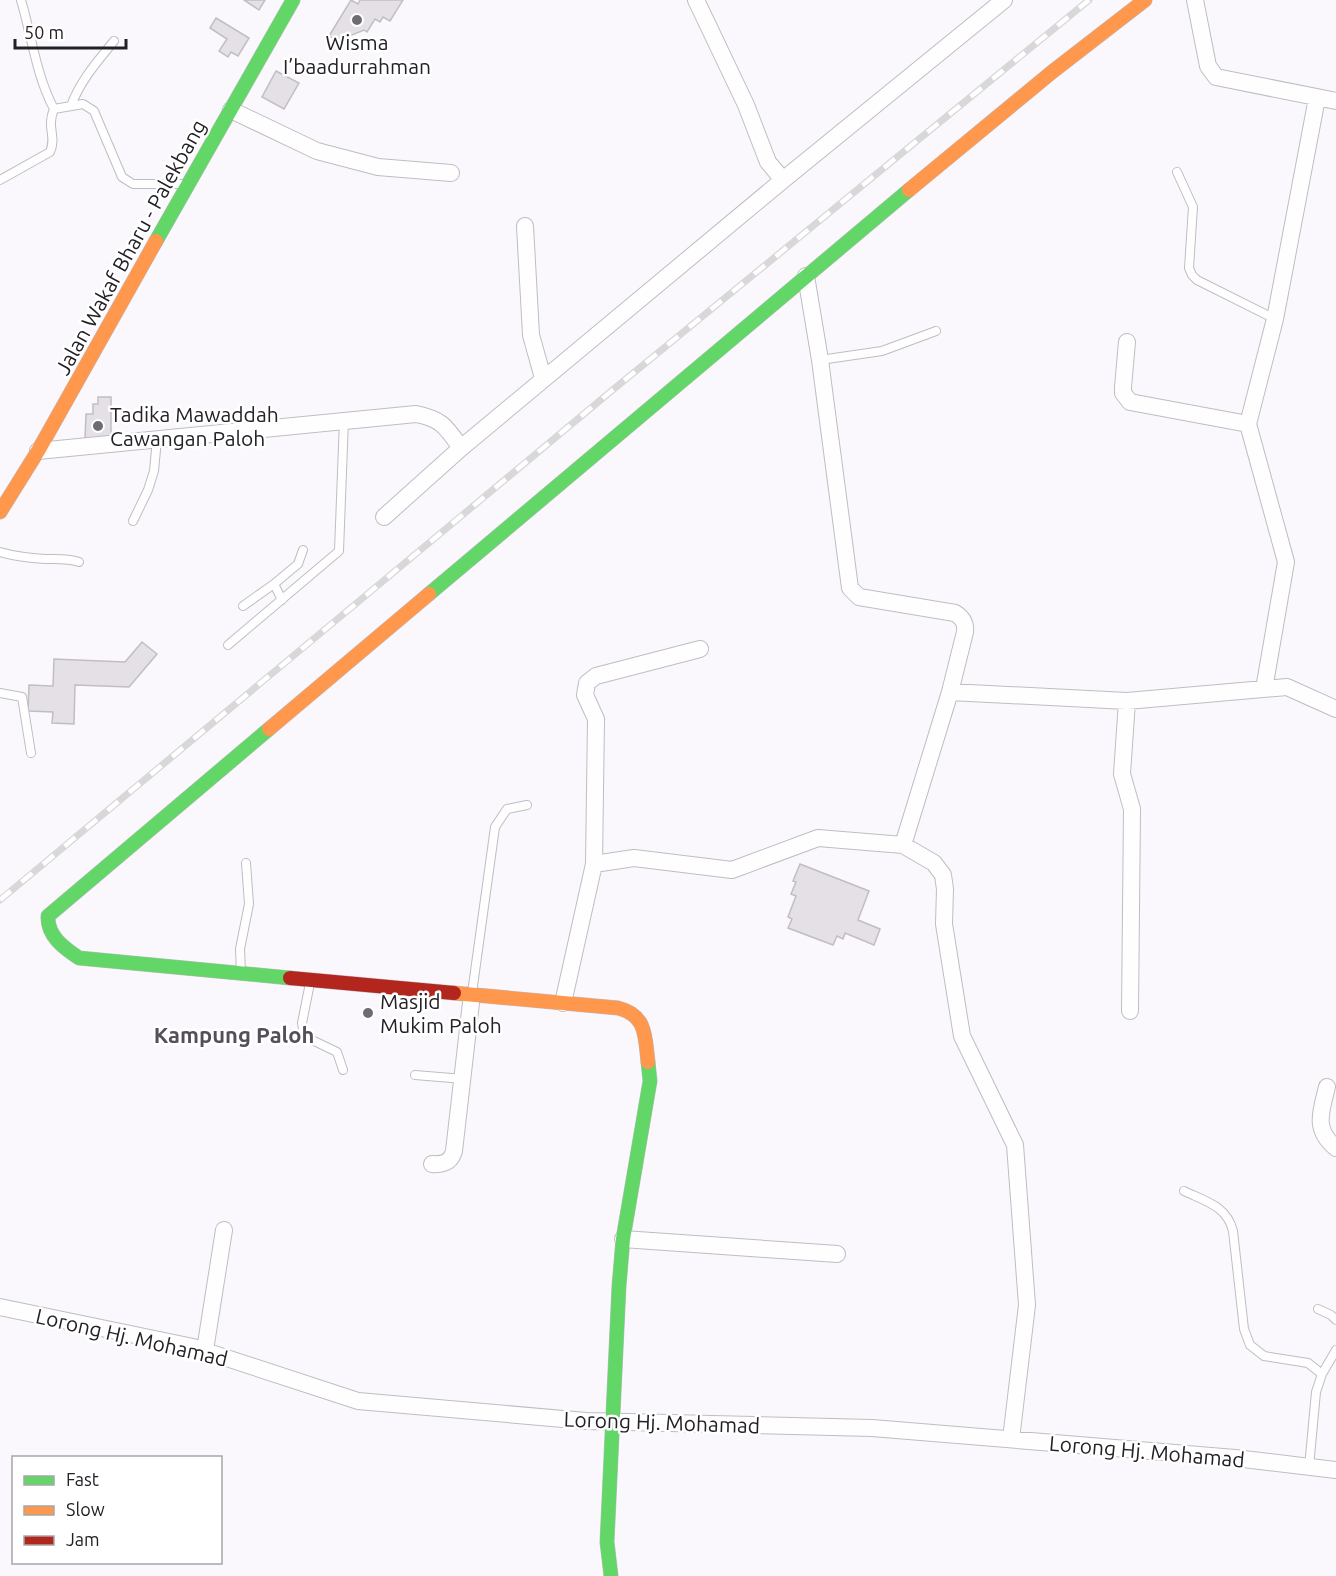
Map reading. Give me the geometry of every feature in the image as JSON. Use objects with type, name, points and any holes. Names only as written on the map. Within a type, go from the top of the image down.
[{"type":"street","name":"Jalan Wakaf Bharu - Palekbang","points":[[0,512],[38,451],[293,0]]},
{"type":"street","points":[[696,0],[746,105],[768,162],[783,180]]},
{"type":"street","points":[[384,517],[543,378],[1004,0]]},
{"type":"street","points":[[610,1576],[607,1542],[614,1422],[617,1302],[623,1239],[650,1081],[644,1029],[636,1015],[627,1010],[563,1002],[80,958],[51,934],[47,928],[48,916],[806,276],[1052,72],[1145,0]]},
{"type":"street","points":[[1195,0],[1208,66],[1212,74],[1220,79],[1336,100]]},
{"type":"street","points":[[1264,689],[1286,562],[1248,424],[1275,319],[1317,98]]},
{"type":"street","points":[[231,110],[317,151],[378,167],[451,173]]},
{"type":"street","points":[[525,226],[531,335],[543,378]]},
{"type":"street","points":[[806,276],[820,360],[850,588],[859,597],[955,613],[960,616],[966,626],[950,692],[903,845]]},
{"type":"street","points":[[1127,342],[1123,393],[1130,402],[1248,424]]},
{"type":"street","points":[[38,451],[416,414],[434,418],[447,428],[461,448]]},
{"type":"street","points":[[563,1002],[594,864],[596,719],[585,695],[587,683],[596,676],[700,649]]},
{"type":"street","points":[[950,692],[1127,700],[1290,687],[1336,709]]},
{"type":"street","points":[[1127,700],[1122,774],[1132,809],[1130,1011]]},
{"type":"street","points":[[594,864],[634,858],[727,871],[818,838],[903,845],[928,858],[939,868],[945,882],[944,924],[962,1036],[1016,1148],[1027,1305],[1011,1439]]},
{"type":"street","points":[[432,1164],[443,1164],[452,1157],[464,1079],[472,994]]},
{"type":"street","points":[[1327,1087],[1320,1124],[1328,1142],[1336,1148]]},
{"type":"street","points":[[205,1350],[224,1230]]},
{"type":"street","points":[[623,1239],[837,1254]]},
{"type":"street","name":"Lorong Hj. Mohamad","points":[[0,1307],[205,1350],[358,1401],[586,1421],[872,1428],[1235,1458],[1336,1470]]},
{"type":"lane","points":[[21,0],[37,67],[45,92],[54,109]]},
{"type":"lane","points":[[71,106],[84,77],[114,41]]},
{"type":"lane","points":[[54,109],[83,104],[94,111],[122,177],[133,184],[189,184]]},
{"type":"lane","points":[[0,180],[50,152],[53,144],[49,119],[54,109]]},
{"type":"lane","points":[[1177,172],[1192,207],[1189,268],[1192,275],[1197,280],[1275,319]]},
{"type":"lane","points":[[820,360],[882,351],[936,331]]},
{"type":"lane","points":[[228,645],[335,556],[340,548],[344,420]]},
{"type":"lane","points":[[133,521],[148,490],[154,471],[157,439]]},
{"type":"lane","points":[[243,606],[298,564],[303,550]]},
{"type":"lane","points":[[0,552],[14,556],[63,558],[79,562]]},
{"type":"lane","points":[[274,584],[282,600]]},
{"type":"lane","points":[[0,693],[22,697],[31,753]]},
{"type":"lane","points":[[472,994],[495,828],[507,809],[526,805]]},
{"type":"lane","points":[[241,973],[240,949],[249,904],[246,863]]},
{"type":"lane","points":[[310,979],[302,1023],[304,1034],[337,1052],[343,1070]]},
{"type":"lane","points":[[415,1074],[464,1079]]},
{"type":"lane","points":[[1184,1191],[1220,1208],[1229,1218],[1233,1231],[1244,1329],[1250,1346],[1264,1356],[1308,1363],[1322,1374]]},
{"type":"lane","points":[[1318,1309],[1336,1320]]},
{"type":"lane","points":[[1309,1467],[1316,1392],[1322,1374],[1336,1350]]},
{"type":"building","points":[[244,0],[265,0],[259,10]]},
{"type":"building","name":"Wisma I’baadurrahman","points":[[351,0],[358,4],[360,0],[403,0],[390,21],[383,17],[380,22],[375,19],[367,32],[364,30],[337,41],[329,36]]},
{"type":"building","points":[[216,18],[249,38],[238,56],[231,52],[228,57],[219,51],[227,39],[210,28]]},
{"type":"building","points":[[276,71],[299,83],[284,109],[262,97]]},
{"type":"building","name":"Tadika Mawaddah Cawangan Paloh","points":[[98,397],[111,397],[111,439],[85,439],[86,414],[93,414],[93,404],[98,404]]},
{"type":"building","points":[[142,642],[157,654],[129,687],[75,685],[74,724],[52,723],[53,712],[28,711],[29,685],[53,686],[54,659],[125,662]]},
{"type":"building","points":[[800,864],[869,891],[858,920],[880,929],[874,945],[845,933],[843,939],[837,936],[833,945],[788,928],[792,919],[788,917],[796,896],[791,894],[796,882],[793,881]]},
{"type":"railway","points":[[0,900],[615,388],[1089,0]]},
{"type":"traffic: fast","points":[[156,241],[293,0]]},
{"type":"traffic: fast","points":[[429,594],[909,190]]},
{"type":"traffic: fast","points":[[269,729],[48,916],[48,923],[58,941],[79,958],[290,978]]},
{"type":"traffic: fast","points":[[611,1576],[607,1542],[619,1286],[623,1239],[650,1081],[648,1062]]},
{"type":"traffic: slow","points":[[909,190],[1052,72],[1145,0]]},
{"type":"traffic: slow","points":[[0,512],[38,451],[156,241]]},
{"type":"traffic: slow","points":[[269,729],[429,594]]},
{"type":"traffic: slow","points":[[454,993],[618,1008],[627,1011],[643,1028],[648,1062]]},
{"type":"traffic: jam","points":[[290,978],[454,993]]},
{"type":"place","name":"Wisma I’baadurrahman","points":[[357,20]]},
{"type":"place","name":"Tadika Mawaddah Cawangan Paloh","points":[[98,426]]},
{"type":"place","name":"Masjid Mukim Paloh","points":[[368,1013]]},
{"type":"district","name":"Kampung Paloh","points":[[234,1034]]}]
